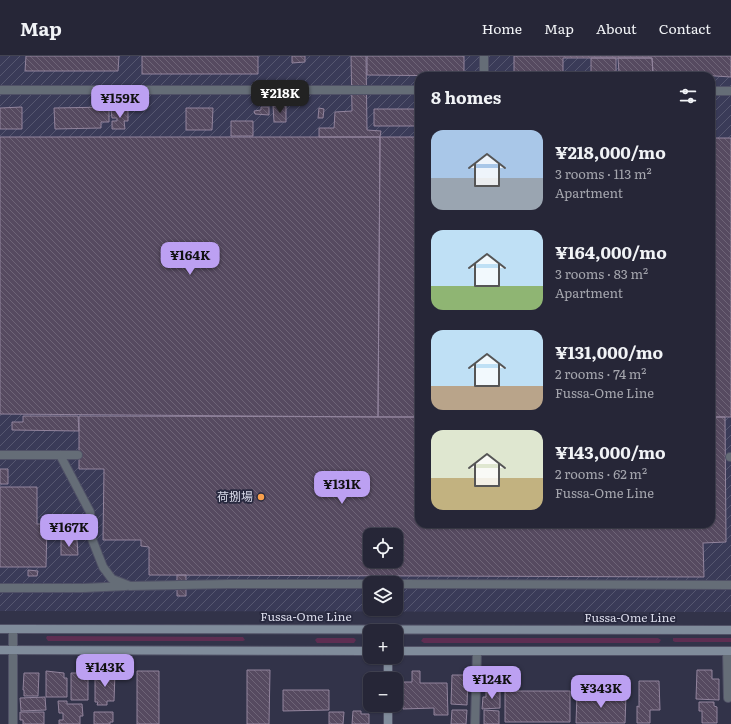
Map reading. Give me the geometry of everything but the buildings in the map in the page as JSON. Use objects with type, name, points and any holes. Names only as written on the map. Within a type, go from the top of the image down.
[{"type":"main road","name":"Fussa-Ome Line","points":[[0,628],[363,630]]},
{"type":"main road","name":"Fussa-Ome Line","points":[[403,630],[731,630]]},
{"type":"main road","points":[[0,650],[363,651]]},
{"type":"main road","points":[[403,651],[729,651]]},
{"type":"main road","points":[[388,712],[388,724]]},
{"type":"street","points":[[484,56],[484,72]]},
{"type":"street","points":[[0,90],[415,90]]},
{"type":"street","points":[[715,91],[731,91]]},
{"type":"street","points":[[0,455],[78,455]]},
{"type":"street","points":[[60,455],[90,512],[92,539],[103,567],[112,579],[130,586]]},
{"type":"street","points":[[0,588],[84,588],[229,584],[363,584]]},
{"type":"street","points":[[403,584],[731,585]]},
{"type":"street","points":[[13,628],[13,724]]},
{"type":"street","points":[[728,698],[729,651]]},
{"type":"street","points":[[475,724],[477,652]]},
{"type":"shaded area","points":[[0,56],[731,56],[731,612],[403,612],[403,576],[363,576],[363,611],[0,611]]},
{"type":"shaded area","points":[[47,636],[243,637],[245,640],[48,641],[46,638]]},
{"type":"shaded area","points":[[317,638],[354,638],[356,640],[354,643],[317,643],[315,640]]},
{"type":"shaded area","points":[[423,638],[658,638],[661,640],[659,643],[424,643],[421,641]]},
{"type":"shaded area","points":[[673,638],[731,638],[731,642],[675,642],[673,641]]},
{"type":"place","name":"荷捌場","points":[[261,497]]}]
